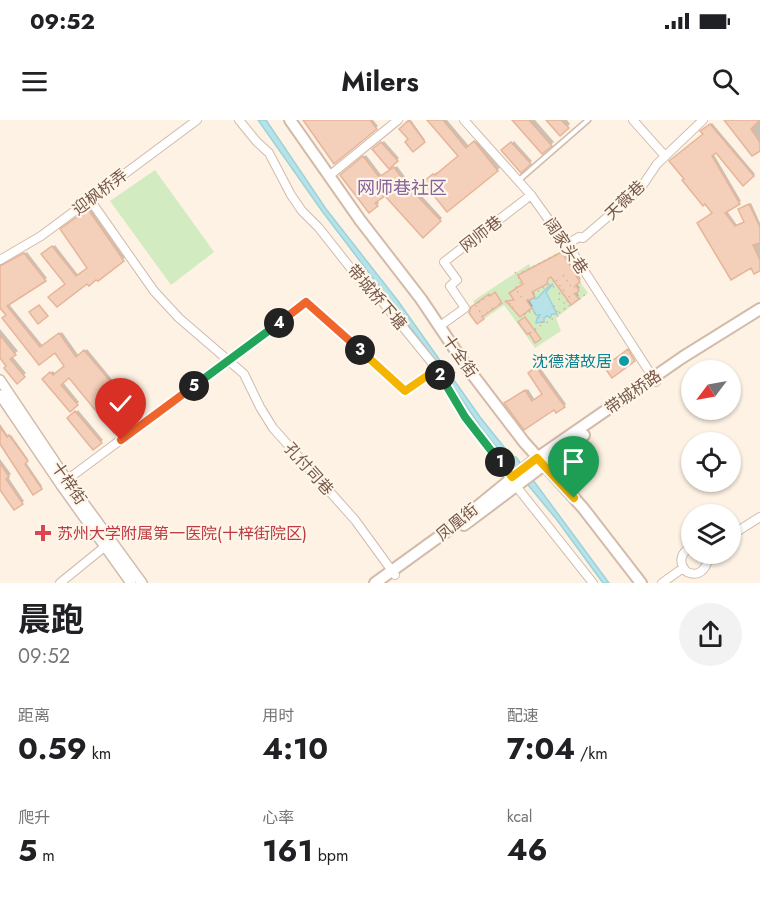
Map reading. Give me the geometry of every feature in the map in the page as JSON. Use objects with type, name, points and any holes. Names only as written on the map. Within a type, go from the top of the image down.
[{"type":"main road","name":"十全街","points":[[290,120],[328,176],[440,326],[536,464],[579,503],[641,583]]},
{"type":"main road","name":"带城桥路","points":[[536,464],[760,309]]},
{"type":"main road","name":"带城桥路","points":[[655,380],[760,315]]},
{"type":"main road","name":"凤凰街","points":[[384,583],[536,464]]},
{"type":"main road","name":"凤凰街","points":[[375,583],[394,573]]},
{"type":"street","name":"迎枫桥弄","points":[[0,260],[41,236],[197,120]]},
{"type":"street","name":"带城桥下塘","points":[[239,120],[269,153],[302,211],[319,228],[360,280],[377,296],[437,369],[465,417],[593,583]]},
{"type":"street","points":[[328,176],[398,120]]},
{"type":"street","name":"阔家头巷","points":[[464,120],[531,195],[564,248],[655,380]]},
{"type":"street","points":[[633,120],[665,156]]},
{"type":"street","name":"天薇巷","points":[[564,248],[579,237],[583,238],[640,189],[657,164],[703,120]]},
{"type":"street","name":"网师巷","points":[[440,326],[465,308],[450,286],[457,280],[444,262],[531,195]]},
{"type":"street","name":"孔付司巷","points":[[90,200],[154,291],[179,318],[244,374],[273,428],[355,520],[394,573]]},
{"type":"street","points":[[64,483],[306,302],[405,391],[437,369]]},
{"type":"street","name":"十梓街","points":[[0,380],[64,483]]},
{"type":"street","name":"十梓街","points":[[0,395],[108,544],[131,583]]},
{"type":"street","points":[[741,529],[760,517]]},
{"type":"street","points":[[60,583],[108,544]]},
{"type":"street","name":"十梓街","points":[[108,544],[142,583]]},
{"type":"street","points":[[681,564],[683,568],[692,574],[702,572],[706,564]]},
{"type":"street","points":[[662,583],[683,568]]},
{"type":"lane","points":[[519,180],[588,120]]},
{"type":"path","points":[[517,275],[564,248]]},
{"type":"path","points":[[515,272],[521,282],[515,288],[526,301],[531,298]]},
{"type":"path","points":[[563,275],[572,288],[576,286]]},
{"type":"path","points":[[534,295],[556,280],[564,291],[559,294],[565,309]]},
{"type":"path","points":[[553,287],[558,283]]},
{"type":"path","points":[[530,333],[559,315],[558,313],[570,305],[566,299],[575,293],[580,299],[588,292]]},
{"type":"path","points":[[489,295],[475,305],[483,316],[493,308]]},
{"type":"path","points":[[499,304],[508,302],[512,308],[517,304]]},
{"type":"path","points":[[553,304],[558,313]]},
{"type":"path","points":[[524,315],[533,311],[543,323]]},
{"type":"path","points":[[532,327],[535,331]]},
{"type":"path","points":[[445,378],[461,369]]},
{"type":"green space","points":[[155,170],[214,252],[171,285],[110,201]]},
{"type":"green space","points":[[561,251],[571,270],[588,293],[556,318],[561,331],[535,348],[504,305],[477,324],[467,310],[475,304],[473,301],[529,264],[531,267]]},
{"type":"water","points":[[258,120],[266,120],[326,209],[398,301],[480,417],[512,457],[516,457],[609,583],[603,583],[557,520],[484,432],[435,360],[322,211]]},
{"type":"water","points":[[553,284],[546,292],[557,314],[552,314],[550,318],[547,316],[544,322],[536,323],[540,315],[536,315],[529,302]]},
{"type":"building","points":[[303,120],[370,120],[377,129],[334,164]]},
{"type":"building","points":[[409,120],[425,142],[413,152],[405,142],[408,139],[399,129]]},
{"type":"building","points":[[427,120],[443,120],[466,148],[474,141],[498,171],[447,212],[423,182],[458,156]]},
{"type":"building","points":[[512,120],[529,120],[552,146],[542,154]]},
{"type":"building","points":[[546,120],[561,120],[569,128],[560,136]]},
{"type":"building","points":[[724,120],[760,120],[751,129],[760,142],[760,151],[752,156]]},
{"type":"building","points":[[710,124],[754,176],[743,186],[716,153],[712,156],[740,204],[725,213],[735,226],[744,222],[738,209],[749,204],[760,227],[760,243],[753,245],[760,260],[760,271],[754,274],[751,268],[731,280],[697,223],[712,213],[705,204],[703,206],[669,161],[703,134],[700,131]]},
{"type":"building","points":[[381,142],[398,161],[389,169],[372,149]]},
{"type":"building","points":[[511,142],[531,164],[521,173],[501,150]]},
{"type":"building","points":[[363,156],[379,177],[394,167],[406,184],[441,221],[423,238],[385,196],[375,203],[378,206],[369,213],[340,175]]},
{"type":"building","points":[[88,209],[124,261],[98,281],[96,280],[89,286],[87,284],[57,307],[48,297],[65,284],[41,254],[52,246],[76,276],[87,268],[60,229]]},
{"type":"building","points":[[562,252],[580,282],[576,285],[579,291],[575,294],[579,299],[571,305],[551,277],[547,284],[532,292],[535,297],[527,301],[532,308],[520,317],[506,301],[514,300],[509,293],[523,284],[518,275]]},
{"type":"building","points":[[24,253],[46,281],[7,306],[40,347],[59,333],[76,357],[84,350],[136,414],[114,433],[69,378],[61,385],[78,405],[70,412],[42,379],[50,372],[53,375],[64,366],[55,353],[39,365],[2,318],[6,315],[0,308],[0,266]]},
{"type":"building","points":[[495,292],[502,303],[482,317],[484,319],[477,324],[469,313],[471,307]]},
{"type":"building","points":[[39,305],[48,316],[38,324],[29,312]]},
{"type":"building","points":[[525,317],[541,339],[535,343],[518,322]]},
{"type":"building","points":[[0,335],[16,355],[10,359],[25,377],[17,384],[4,368],[6,366],[0,358]]},
{"type":"building","name":"沈德潜故居","points":[[628,349],[635,361],[612,378],[604,367]]},
{"type":"building","points":[[536,367],[565,407],[556,413],[554,410],[524,430],[504,403],[525,390],[532,401],[542,394],[528,373]]},
{"type":"building","points":[[75,411],[102,443],[93,450],[67,418]]},
{"type":"building","points":[[0,427],[7,437],[9,435],[28,461],[25,464],[42,489],[33,495],[0,444]]},
{"type":"building","points":[[0,463],[9,477],[6,479],[23,504],[14,510],[0,490]]},
{"type":"place","name":"沈德潜故居","points":[[624,361]]},
{"type":"place","name":"苏州大学附属第一医院(十梓街院区)","points":[[43,533]]},
{"type":"district","name":"网师巷社区","points":[[402,188]]},
{"type":"route","points":[[121,440],[306,302],[405,391],[437,369],[465,417],[512,477],[537,458],[574,498]]}]
